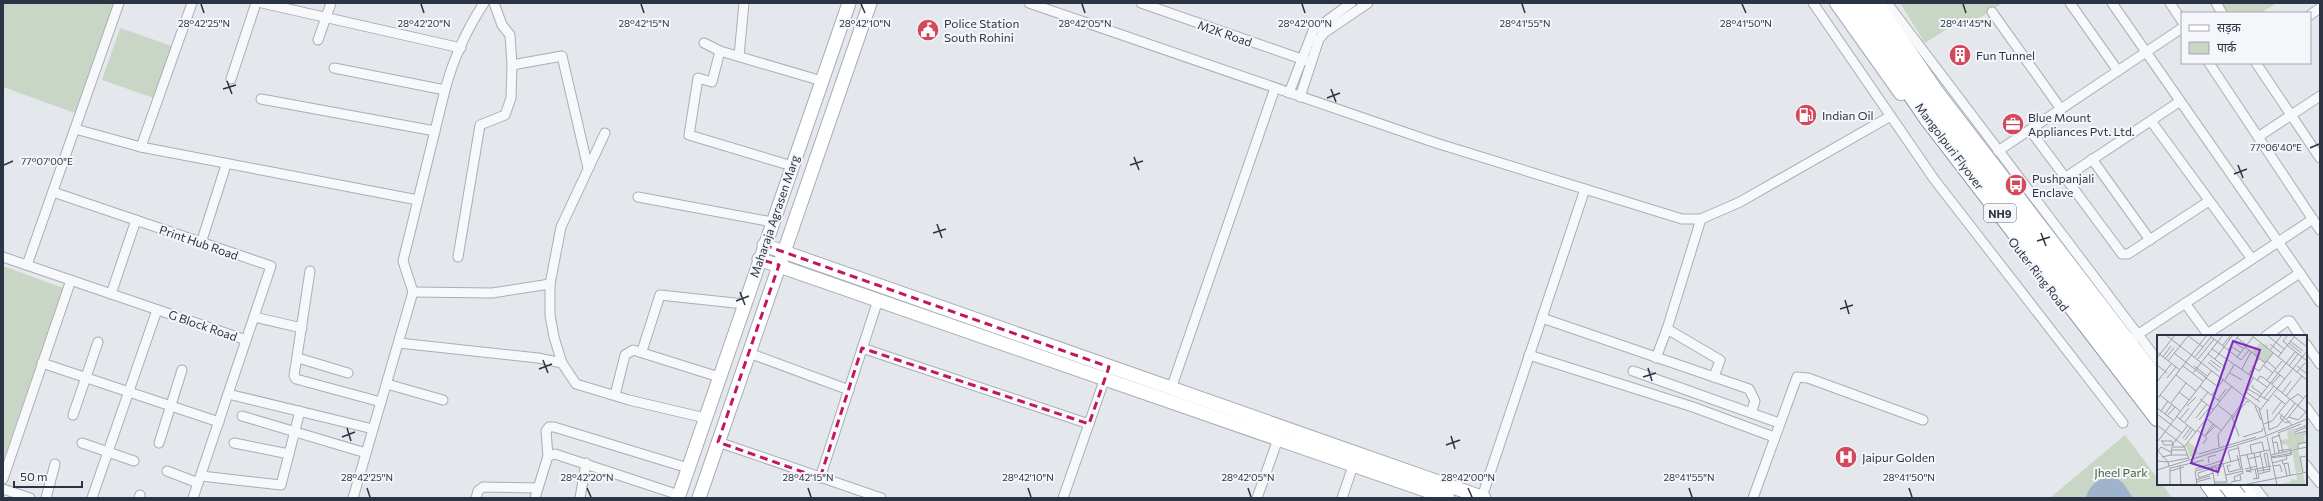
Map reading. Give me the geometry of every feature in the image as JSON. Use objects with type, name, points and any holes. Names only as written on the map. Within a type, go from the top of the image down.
[{"type":"highway","name":"Mangolpuri Flyover","points":[[1849,3],[1927,117],[2157,417]]},
{"type":"highway","name":"Mangolpuri Flyover","points":[[1866,3],[1937,110],[2157,393]]},
{"type":"highway","points":[[2210,485],[2220,498]]},
{"type":"highway","points":[[2228,485],[2238,498]]},
{"type":"main road","name":"Outer Ring Road","points":[[1837,3],[1910,106],[2157,427]]},
{"type":"main road","points":[[1876,3],[1936,91],[2133,338],[2157,378]]},
{"type":"main road","points":[[2202,485],[2212,498]]},
{"type":"main road","points":[[2225,498],[2238,485]]},
{"type":"main road","points":[[2240,485],[2250,498]]},
{"type":"street","points":[[27,265],[119,3]]},
{"type":"street","points":[[141,148],[192,3]]},
{"type":"street","points":[[231,79],[256,3]]},
{"type":"street","points":[[262,3],[461,48]]},
{"type":"street","points":[[318,40],[331,3]]},
{"type":"street","points":[[352,498],[413,292],[403,261],[445,90],[461,48],[484,3]]},
{"type":"street","points":[[458,257],[480,125],[505,115],[511,98],[512,64],[510,35],[502,25],[494,3]]},
{"type":"street","points":[[739,56],[744,3]]},
{"type":"street","name":"Maharaja Agrasen Marg","points":[[678,496],[849,3]]},
{"type":"street","name":"Maharaja Agrasen Marg","points":[[702,497],[718,442],[870,3]]},
{"type":"street","points":[[1029,3],[1436,143],[1682,219],[1701,219],[1740,202],[1889,116]]},
{"type":"street","name":"M2K Road","points":[[1141,3],[1306,60]]},
{"type":"street","points":[[1300,97],[1306,60],[1313,31],[1351,3]]},
{"type":"street","points":[[1289,93],[1306,60],[1324,33],[1368,3]]},
{"type":"street","points":[[1813,3],[1889,116],[1934,179],[2123,423]]},
{"type":"street","points":[[1887,3],[1998,152],[2133,338],[2157,360]]},
{"type":"street","points":[[2070,3],[2118,71]]},
{"type":"street","points":[[2112,3],[2320,302]]},
{"type":"street","points":[[2170,3],[2181,20]]},
{"type":"street","points":[[2216,3],[2221,12]]},
{"type":"street","points":[[2311,14],[2320,8]]},
{"type":"street","points":[[1992,12],[2061,109]]},
{"type":"street","points":[[1998,152],[2181,29]]},
{"type":"street","points":[[704,43],[720,51],[822,81]]},
{"type":"street","points":[[720,51],[712,82],[698,78],[689,135],[792,166]]},
{"type":"street","points":[[512,64],[562,56],[588,168]]},
{"type":"street","points":[[2210,64],[2320,230]]},
{"type":"street","points":[[2257,64],[2320,158]]},
{"type":"street","points":[[334,68],[445,90]]},
{"type":"street","points":[[1171,389],[1275,88]]},
{"type":"street","points":[[261,99],[435,131]]},
{"type":"street","points":[[2258,137],[2290,115],[2319,100]]},
{"type":"street","points":[[2066,177],[2180,102]]},
{"type":"street","points":[[2151,121],[2252,259]]},
{"type":"street","points":[[75,129],[141,148],[418,200]]},
{"type":"street","points":[[2030,130],[2066,177],[2118,252],[2128,254],[2209,201]]},
{"type":"street","points":[[605,133],[561,227],[550,284],[550,315],[554,337],[562,363],[576,384],[705,418]]},
{"type":"street","points":[[2092,160],[2150,240]]},
{"type":"street","points":[[201,242],[226,165]]},
{"type":"street","points":[[764,245],[784,251],[1278,439],[1353,466],[1428,490],[1483,498],[1585,189]]},
{"type":"street","name":"Print Hub Road","points":[[53,192],[271,266],[246,340]]},
{"type":"street","points":[[638,197],[772,222]]},
{"type":"street","points":[[1656,358],[1667,329],[1701,219]]},
{"type":"street","points":[[2133,338],[2313,219]]},
{"type":"street","points":[[111,294],[136,220]]},
{"type":"street","name":"G Block Road","points":[[3,256],[246,340],[193,498]]},
{"type":"street","points":[[760,258],[878,300],[1107,373],[1171,389],[1448,498]]},
{"type":"street","points":[[310,271],[298,358],[294,376],[296,380],[381,402]]},
{"type":"street","points":[[2185,303],[2208,335],[2300,273]]},
{"type":"street","points":[[3,479],[71,280]]},
{"type":"street","points":[[413,292],[492,293],[550,284]]},
{"type":"street","points":[[642,351],[660,295],[744,304]]},
{"type":"street","points":[[820,478],[878,300]]},
{"type":"street","points":[[92,498],[157,310]]},
{"type":"street","points":[[254,317],[302,328]]},
{"type":"street","points":[[1542,318],[1749,389],[1755,401],[1751,413]]},
{"type":"street","points":[[2267,335],[2287,321],[2290,321],[2299,335]]},
{"type":"street","points":[[1667,329],[1720,360],[1714,377]]},
{"type":"street","points":[[73,415],[98,342]]},
{"type":"street","points":[[399,343],[538,358],[562,363]]},
{"type":"street","points":[[2307,346],[2320,364]]},
{"type":"street","points":[[862,348],[1089,424]]},
{"type":"street","points":[[615,395],[625,355],[633,350],[642,351],[719,377]]},
{"type":"street","points":[[749,353],[849,390]]},
{"type":"street","points":[[1529,355],[1693,407],[1774,437]]},
{"type":"street","points":[[298,358],[348,373]]},
{"type":"street","points":[[42,363],[218,422]]},
{"type":"street","points":[[159,443],[182,370]]},
{"type":"street","points":[[1633,371],[1779,423]]},
{"type":"street","points":[[1063,498],[1107,373]]},
{"type":"street","points":[[1753,498],[1795,379],[1799,377],[1923,420]]},
{"type":"street","points":[[387,384],[443,400]]},
{"type":"street","points":[[228,394],[373,429]]},
{"type":"street","points":[[2307,408],[2320,426]]},
{"type":"street","points":[[167,470],[200,480],[281,485],[300,411]]},
{"type":"street","points":[[242,416],[294,433],[366,453]]},
{"type":"street","points":[[535,498],[548,456],[546,431],[549,427],[554,427],[688,468]]},
{"type":"street","points":[[1257,498],[1278,439]]},
{"type":"street","points":[[718,442],[871,496],[881,498]]},
{"type":"street","points":[[82,443],[107,453],[134,461]]},
{"type":"street","points":[[234,443],[289,454]]},
{"type":"street","points":[[548,456],[558,454],[678,496]]},
{"type":"street","points":[[46,498],[55,464]]},
{"type":"street","points":[[580,498],[586,464]]},
{"type":"street","points":[[2307,465],[2316,471],[2320,483]]},
{"type":"street","points":[[1342,498],[1353,466]]},
{"type":"street","points":[[2253,485],[2263,498]]},
{"type":"street","points":[[476,498],[478,491],[483,487],[538,488]]},
{"type":"street","points":[[3,489],[30,498]]},
{"type":"highlighted area","points":[[764,245],[1109,367],[1089,424],[862,348],[820,478],[718,442],[779,265],[759,259]]},
{"type":"green space","points":[[3,3],[114,3],[75,113],[3,87]]},
{"type":"green space","points":[[1900,3],[2003,3],[1968,25],[1964,18],[1925,43]]},
{"type":"green space","points":[[2220,3],[2277,3],[2263,12],[2225,12]]},
{"type":"green space","points":[[120,28],[172,46],[154,98],[102,80]]},
{"type":"green space","points":[[3,266],[63,288],[3,461]]},
{"type":"green space","name":"Jheel Park","points":[[2125,435],[2157,478],[2157,485],[2163,485],[2172,498],[2050,498]]},
{"type":"water","points":[[2114,476],[2123,483],[2133,498],[2086,498],[2092,485],[2104,478]]},
{"type":"place","name":"Police Station South Rohini","points":[[928,30]]},
{"type":"place","name":"Fun Tunnel","points":[[1960,55]]},
{"type":"place","name":"Indian Oil","points":[[1806,115]]},
{"type":"place","name":"Blue Mount Appliances Pvt. Ltd.","points":[[2013,124]]},
{"type":"place","name":"Pushpanjali Enclave","points":[[2016,185]]},
{"type":"place","name":"Jaipur Golden","points":[[1846,457]]}]
